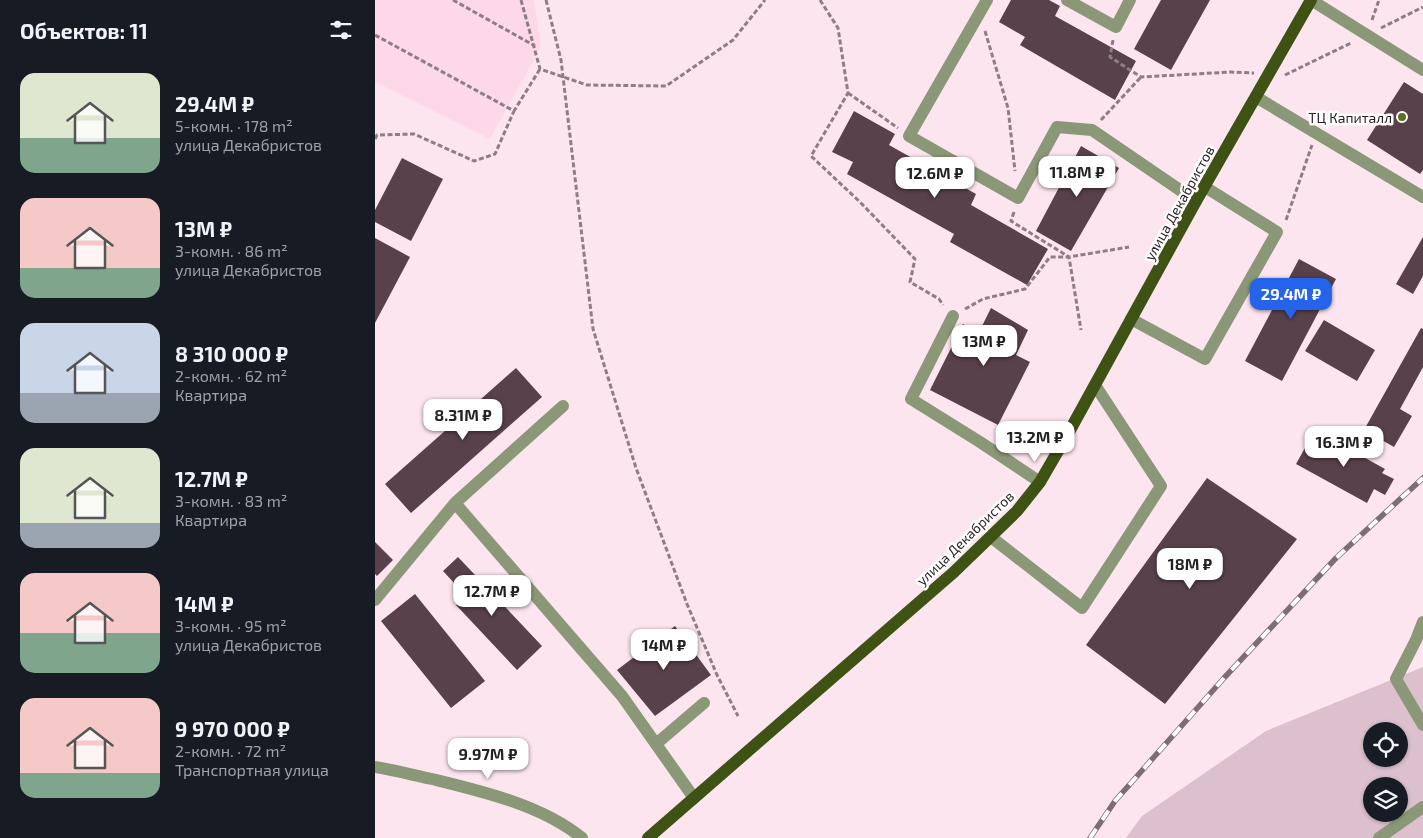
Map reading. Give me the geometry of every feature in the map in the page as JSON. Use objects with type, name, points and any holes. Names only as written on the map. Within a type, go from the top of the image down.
[{"type":"main road","name":"улица Декабристов","points":[[648,838],[954,572],[1017,512],[1040,482],[1196,201],[1311,0]]},
{"type":"street","points":[[987,0],[909,136],[1018,198],[1057,127],[1092,130],[1196,201]]},
{"type":"street","points":[[1067,0],[1116,27],[1130,0]]},
{"type":"street","points":[[1311,0],[1423,70]]},
{"type":"street","points":[[1256,96],[1423,197]]},
{"type":"street","points":[[1131,320],[1205,358],[1277,232],[1205,187]]},
{"type":"street","points":[[953,316],[911,399],[1040,482]]},
{"type":"street","points":[[991,537],[1082,608],[1161,486],[1095,386]]},
{"type":"street","points":[[375,600],[455,503],[563,406]]},
{"type":"street","points":[[455,503],[623,696],[694,798]]},
{"type":"street","points":[[1423,622],[1396,679],[1423,725]]},
{"type":"street","points":[[656,744],[704,703]]},
{"type":"street","points":[[375,767],[514,801],[570,828],[582,838]]},
{"type":"street","points":[[1379,838],[1423,807]]},
{"type":"path","points":[[453,0],[535,46]]},
{"type":"path","points":[[375,139],[377,135],[414,134],[475,161],[495,154],[514,111],[541,68],[521,0]]},
{"type":"path","points":[[546,0],[561,60],[593,329],[636,468],[687,604],[717,675],[738,716]]},
{"type":"path","points":[[541,68],[587,85],[667,86],[733,40],[765,0]]},
{"type":"path","points":[[820,0],[838,28],[848,93],[811,156],[860,202],[915,259],[910,282],[939,300],[953,316],[983,299],[1025,289],[1050,256],[1069,257],[1129,247]]},
{"type":"path","points":[[1366,35],[1379,0]]},
{"type":"path","points":[[1116,27],[1110,57],[1141,76],[1231,72],[1287,76],[1423,7]]},
{"type":"path","points":[[977,16],[988,35],[1007,108],[1018,198],[1011,221],[1069,257],[1081,330]]},
{"type":"path","points":[[375,35],[514,111]]},
{"type":"path","points":[[1092,130],[1141,76]]},
{"type":"path","points":[[848,93],[909,136]]},
{"type":"path","points":[[1277,232],[1283,227],[1316,132]]},
{"type":"shaded area","points":[[375,0],[534,0],[541,47],[490,139],[375,82]]},
{"type":"shaded area","points":[[1423,667],[1423,838],[1126,838],[1142,816],[1266,731]]},
{"type":"building","points":[[1011,0],[1049,0],[1060,6],[1055,16],[1136,61],[1115,100],[1020,45],[1025,37],[999,22]]},
{"type":"building","points":[[1161,0],[1210,0],[1171,70],[1134,49]]},
{"type":"building","name":"ТЦ Капиталл","points":[[1404,82],[1423,94],[1423,170],[1420,174],[1367,140]]},
{"type":"building","points":[[854,111],[895,134],[889,145],[976,194],[971,205],[1048,249],[1027,285],[950,242],[954,234],[847,174],[853,162],[832,152]]},
{"type":"building","points":[[1081,146],[1119,168],[1071,251],[1036,231]]},
{"type":"building","points":[[402,158],[443,179],[411,241],[375,222],[375,210]]},
{"type":"building","points":[[1423,237],[1423,276],[1413,294],[1396,284]]},
{"type":"building","points":[[375,238],[410,257],[375,323]]},
{"type":"building","points":[[1299,259],[1336,279],[1282,381],[1245,361]]},
{"type":"building","points":[[991,308],[1028,330],[1016,355],[1030,362],[998,425],[930,390],[963,324],[978,334]]},
{"type":"building","points":[[1324,320],[1375,350],[1357,381],[1305,351]]},
{"type":"building","points":[[1421,328],[1423,329],[1423,367],[1400,409],[1412,416],[1394,447],[1364,430]]},
{"type":"building","points":[[516,368],[542,397],[411,513],[385,484]]},
{"type":"building","points":[[1315,430],[1385,469],[1382,473],[1394,479],[1385,495],[1374,489],[1367,503],[1296,464]]},
{"type":"building","points":[[1207,478],[1297,539],[1165,704],[1086,645]]},
{"type":"building","points":[[375,542],[393,560],[377,576],[375,574]]},
{"type":"building","points":[[458,557],[542,646],[517,670],[456,605],[466,596],[443,571]]},
{"type":"building","points":[[415,594],[485,681],[451,708],[381,621]]},
{"type":"building","points":[[675,626],[711,675],[655,716],[617,670]]},
{"type":"railway","points":[[1090,838],[1115,801],[1224,678],[1336,558],[1423,478]]},
{"type":"place","name":"ТЦ Капиталл","points":[[1402,117]]}]
